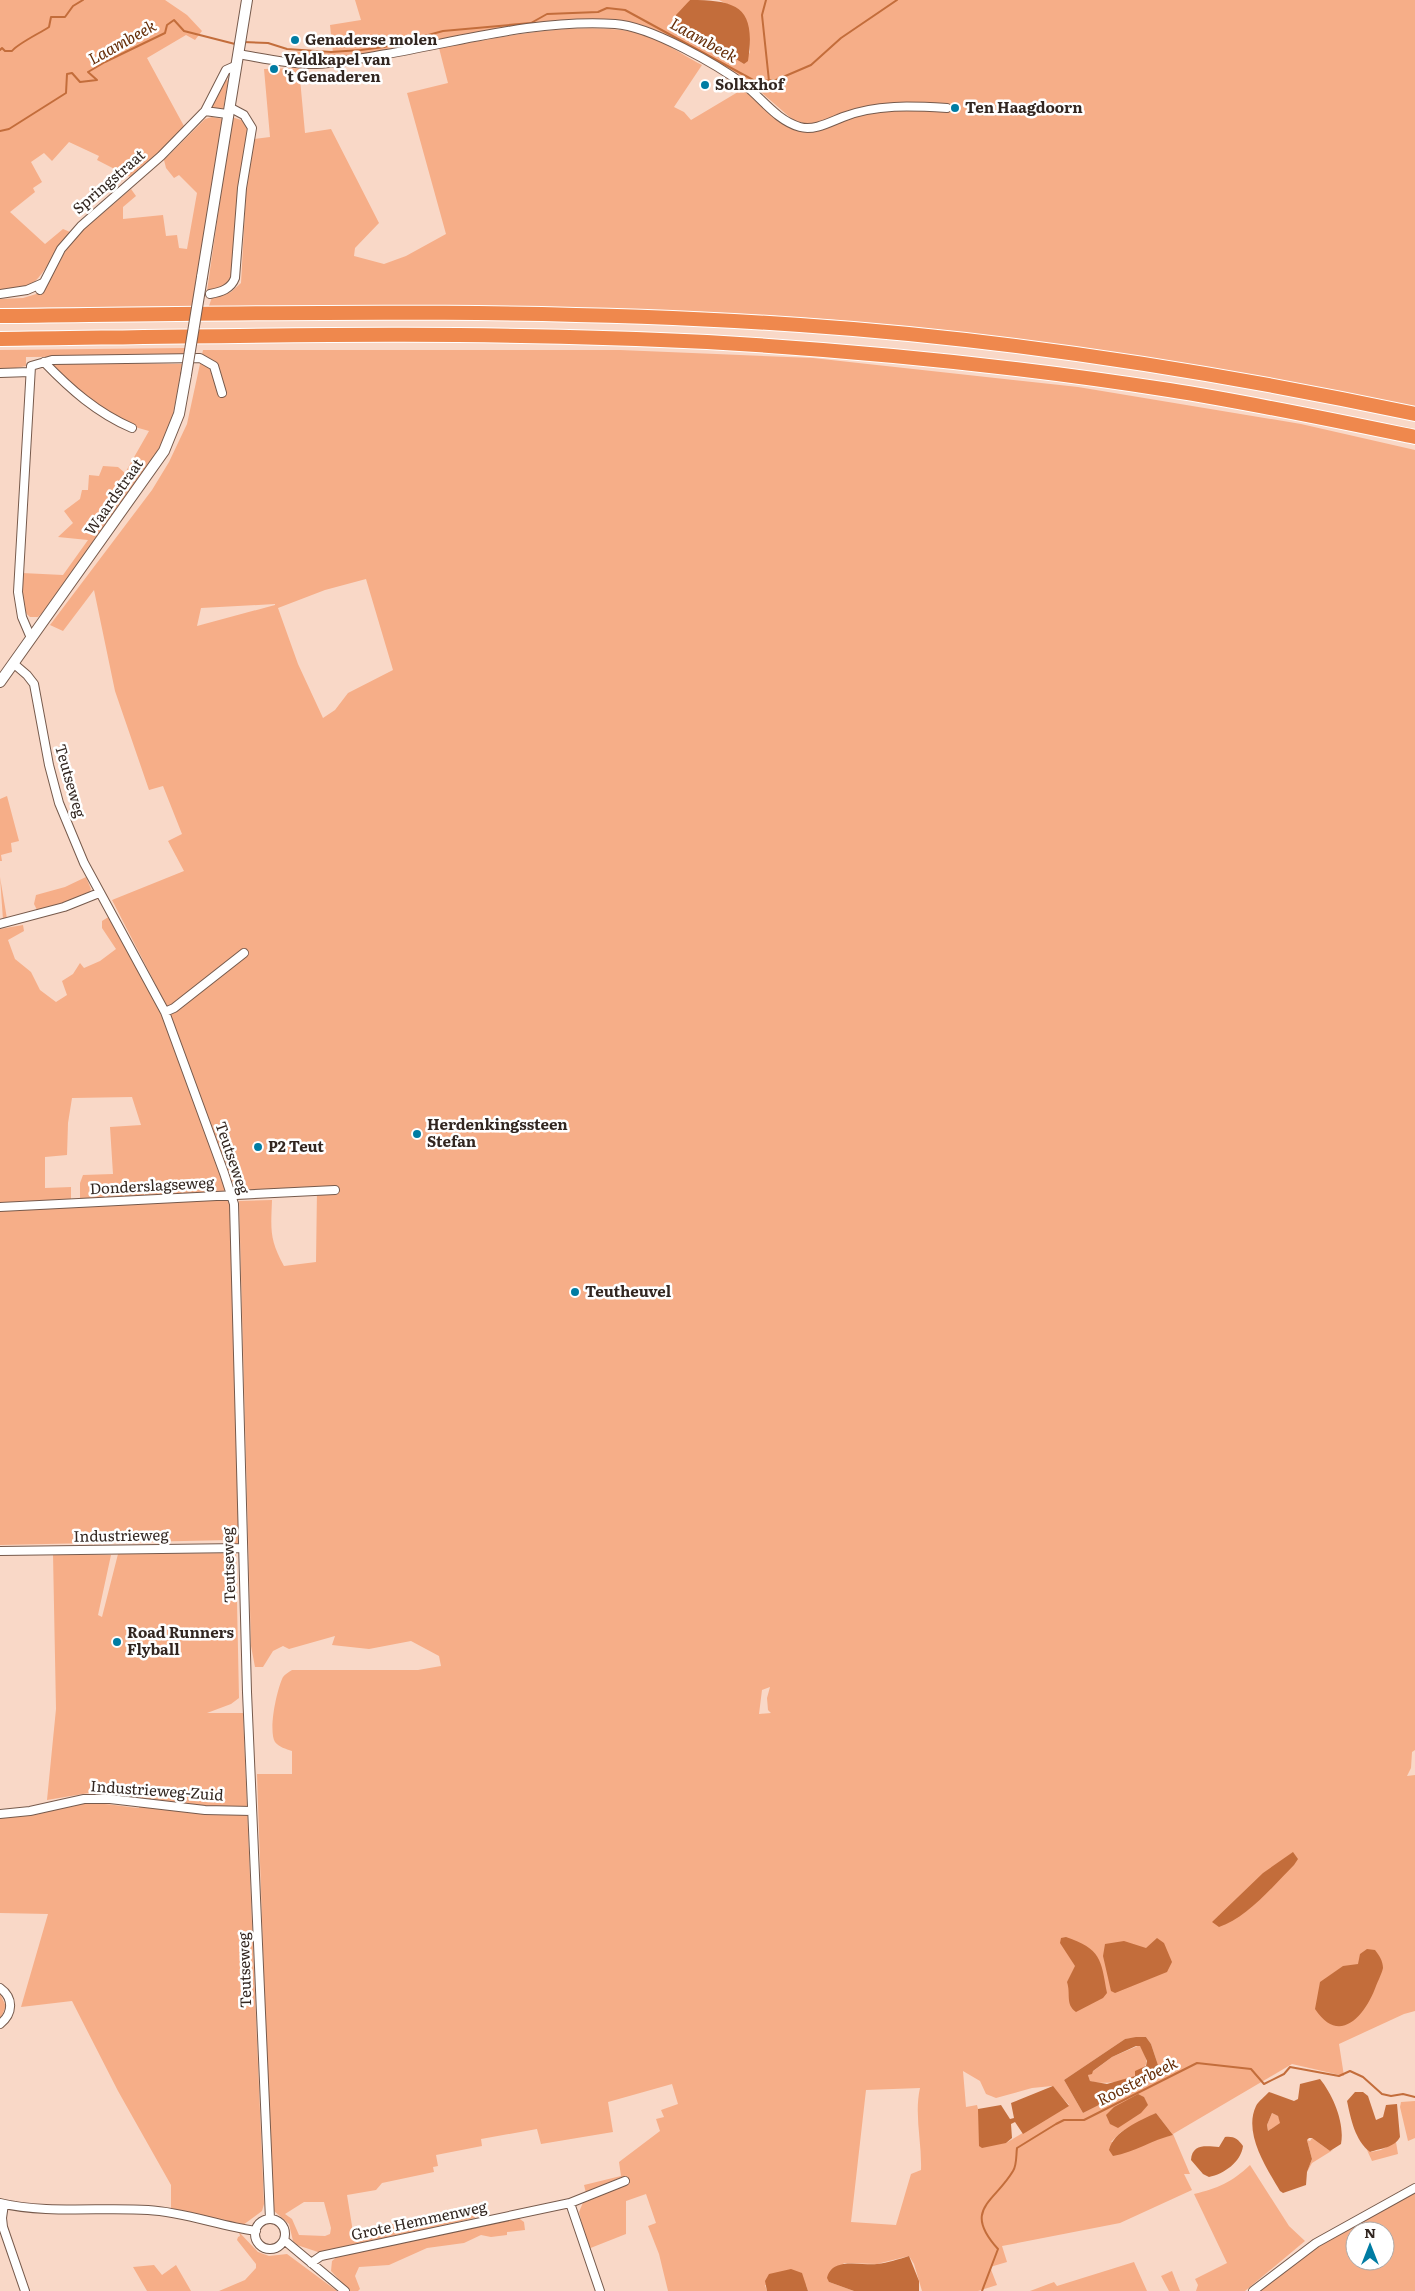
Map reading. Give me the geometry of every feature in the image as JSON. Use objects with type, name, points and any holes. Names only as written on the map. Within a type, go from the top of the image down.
[{"type":"highway","points":[[0,316],[527,314],[801,325],[894,332],[1081,354],[1311,392],[1415,414]]},
{"type":"highway","points":[[0,339],[433,336],[618,339],[810,349],[988,366],[1161,389],[1308,415],[1415,437]]},
{"type":"street","name":"Springstraat","points":[[0,294],[42,287],[61,249],[81,226],[161,156],[205,111],[226,70],[235,66],[247,0]]},
{"type":"street","points":[[238,54],[289,63],[336,63],[502,32],[568,25],[617,24],[647,30],[700,58],[746,86],[777,114],[800,127],[809,128],[859,111],[878,108],[947,108]]},
{"type":"street","name":"Waardstraat","points":[[0,682],[164,451],[179,414],[235,66]]},
{"type":"street","points":[[205,111],[236,110],[249,121],[252,136],[242,188],[235,278],[224,291],[210,294]]},
{"type":"street","points":[[31,638],[22,618],[18,592],[30,372],[33,364],[44,362],[200,358],[214,366],[222,394]]},
{"type":"street","points":[[44,362],[64,383],[98,411],[132,428]]},
{"type":"street","points":[[0,373],[30,372]]},
{"type":"street","name":"Teutseweg","points":[[13,663],[34,684],[49,765],[59,803],[84,863],[99,893],[165,1012],[232,1195],[237,1253],[242,1548],[270,2219]]},
{"type":"street","points":[[0,924],[64,907],[99,893]]},
{"type":"street","points":[[165,1012],[174,1008],[244,954]]},
{"type":"street","name":"Donderslagseweg","points":[[0,1207],[336,1190]]},
{"type":"street","name":"Industrieweg","points":[[0,1551],[242,1548]]},
{"type":"street","name":"Industrieweg-Zuid","points":[[0,1814],[30,1811],[84,1799],[110,1799],[205,1810],[252,1811]]},
{"type":"street","points":[[0,1988],[9,1998],[11,2005],[7,2019],[0,2024]]},
{"type":"street","name":"Grote Hemmenweg","points":[[311,2263],[321,2256],[570,2203],[625,2181]]},
{"type":"street","points":[[1253,2291],[1316,2243],[1415,2188]]},
{"type":"street","points":[[25,2291],[3,2227],[2,2203],[173,2212],[256,2231]]},
{"type":"street","points":[[570,2203],[600,2291]]},
{"type":"street","points":[[270,2219],[276,2220],[284,2228],[284,2240],[276,2248],[266,2248],[258,2241],[256,2231],[261,2223],[270,2219]]},
{"type":"street","points":[[284,2240],[345,2291]]},
{"type":"shaded area","points":[[0,0],[165,0],[187,15],[202,31],[195,40],[186,35],[147,58],[185,128],[132,178],[97,160],[99,156],[69,142],[52,161],[44,153],[31,162],[42,182],[33,188],[35,192],[10,212],[45,244],[63,229],[70,232],[44,271],[32,284],[21,289],[0,291]]},
{"type":"shaded area","points":[[355,0],[690,0],[685,7],[681,30],[696,35],[744,64],[750,52],[749,39],[731,6],[719,0],[1415,0],[1415,407],[1224,370],[1032,341],[904,326],[731,313],[557,307],[209,306],[212,297],[231,292],[241,283],[247,173],[254,139],[270,137],[264,69],[299,68],[305,133],[331,129],[379,223],[355,248],[354,256],[384,264],[406,256],[446,234],[407,93],[448,83],[439,48],[534,32],[582,28],[639,33],[657,40],[702,65],[674,107],[684,112],[691,120],[743,89],[777,119],[787,125],[808,131],[820,130],[817,124],[809,125],[793,120],[747,80],[659,32],[635,25],[580,22],[355,57],[308,60],[287,58],[288,51],[333,53],[330,25],[361,20]]},
{"type":"shaded area","points":[[226,79],[228,81],[223,111],[213,108],[211,105]]},
{"type":"shaded area","points":[[212,117],[223,119],[194,306],[0,308],[0,299],[23,298],[43,292],[66,250],[83,230],[131,189],[136,196],[123,207],[123,219],[163,215],[166,236],[177,235],[179,248],[187,249],[197,193],[179,175],[174,178],[166,168],[164,160],[205,119]]},
{"type":"shaded area","points":[[232,117],[247,122],[250,129],[231,279],[221,288],[207,291]]},
{"type":"shaded area","points":[[186,348],[186,356],[26,357],[26,366],[0,371],[0,350]]},
{"type":"shaded area","points":[[203,350],[620,350],[813,358],[1078,387],[1301,424],[1415,450],[1415,1750],[1412,1752],[1411,1768],[1407,1776],[1415,1775],[1415,2011],[1404,2014],[1339,2044],[1344,2076],[1292,2064],[1173,2134],[1190,2174],[1184,2174],[1192,2190],[1120,2223],[1002,2246],[1007,2262],[990,2267],[997,2285],[978,2291],[922,2291],[914,2264],[909,2256],[877,2264],[844,2263],[829,2282],[854,2291],[808,2291],[806,2285],[765,2285],[767,2291],[668,2291],[659,2254],[648,2226],[656,2223],[646,2194],[626,2201],[626,2234],[588,2249],[579,2212],[584,2200],[582,2194],[586,2193],[584,2185],[621,2176],[619,2162],[660,2131],[656,2119],[664,2117],[661,2110],[678,2104],[672,2084],[608,2102],[613,2132],[541,2144],[537,2129],[481,2139],[482,2146],[436,2155],[438,2166],[433,2167],[434,2172],[382,2183],[376,2190],[347,2195],[353,2232],[472,2208],[475,2218],[321,2253],[297,2245],[293,2241],[289,2224],[274,2211],[270,2153],[257,1774],[292,1774],[292,1751],[278,1745],[273,1736],[274,1710],[278,1691],[283,1677],[292,1670],[418,1670],[441,1666],[439,1656],[411,1641],[369,1649],[332,1645],[335,1636],[289,1649],[283,1646],[273,1651],[263,1667],[255,1667],[251,1646],[239,1201],[272,1200],[273,1241],[284,1266],[316,1262],[317,1189],[263,1192],[242,1187],[233,1182],[164,1001],[112,900],[184,871],[168,841],[182,834],[163,786],[149,790],[115,691],[94,590],[63,631],[50,625],[152,490],[169,462],[187,424]],"holes":[[[366,579],[393,670],[348,693],[335,710],[323,718],[298,664],[278,608],[325,590]],[[275,604],[275,605],[197,626],[201,608]],[[770,1687],[767,1698],[768,1710],[771,1713],[759,1714],[762,1690]],[[1146,2037],[1151,2044],[1161,2074],[1083,2113],[1064,2080],[1125,2039]],[[963,2071],[980,2081],[986,2094],[996,2098],[1032,2088],[1052,2086],[1069,2105],[1006,2143],[978,2109],[977,2105],[966,2107]],[[920,2088],[918,2118],[921,2170],[911,2174],[896,2225],[851,2222],[866,2090]],[[1156,2113],[1173,2135],[1156,2139],[1111,2142],[1121,2132]],[[304,2202],[324,2202],[331,2228],[330,2234],[325,2236],[299,2235],[292,2219],[285,2214]]]},
{"type":"shaded area","points":[[50,363],[183,364],[171,424],[160,451],[42,613],[38,617],[30,617],[26,613],[22,602],[22,573],[63,575],[88,540],[58,537],[73,523],[64,511],[80,499],[82,490],[88,490],[89,475],[99,476],[103,466],[118,467],[125,473],[149,431],[135,427],[91,404]]},
{"type":"shaded area","points":[[7,796],[19,841],[11,843],[12,852],[1,855],[2,861],[0,861],[0,799]]},
{"type":"shaded area","points":[[0,877],[7,919],[3,920]]},
{"type":"shaded area","points":[[86,877],[91,889],[88,896],[38,912],[34,904],[36,895],[65,887]]},
{"type":"shaded area","points":[[110,916],[160,1011],[224,1183],[224,1192],[220,1196],[232,1195],[242,1548],[230,1540],[0,1545],[0,1211],[80,1201],[80,1183],[83,1175],[113,1174],[110,1127],[141,1125],[132,1097],[72,1098],[68,1123],[67,1155],[45,1157],[45,1188],[71,1187],[71,1201],[0,1203],[0,929],[23,925],[24,931],[8,940],[15,959],[31,972],[40,990],[56,1002],[67,995],[62,981],[73,974],[80,963],[84,968],[100,961],[116,949],[102,928],[102,921]]},
{"type":"shaded area","points":[[236,1553],[239,1698],[231,1704],[207,1713],[243,1713],[264,2204],[262,2211],[243,2225],[171,2208],[171,2185],[118,2091],[72,2001],[21,2007],[48,1914],[0,1913],[0,1818],[81,1804],[104,1804],[139,1808],[140,1795],[89,1793],[47,1800],[56,1709],[53,1554],[111,1555],[98,1615],[102,1617],[118,1554]]},
{"type":"shaded area","points":[[0,1994],[6,2006],[0,2020]]},
{"type":"shaded area","points":[[1140,2045],[1146,2057],[1146,2064],[1137,2075],[1121,2081],[1104,2083],[1090,2081],[1088,2075],[1112,2057]]},
{"type":"shaded area","points":[[1415,2101],[1415,2138],[1408,2141],[1400,2107],[1401,2102]]},
{"type":"shaded area","points":[[1272,2113],[1278,2116],[1281,2123],[1268,2131],[1267,2125]]},
{"type":"shaded area","points":[[1312,2138],[1330,2151],[1333,2150],[1312,2163],[1307,2172],[1312,2159],[1307,2140],[1310,2141]]},
{"type":"shaded area","points":[[1396,2142],[1398,2154],[1372,2161],[1367,2150],[1371,2152],[1381,2150]]},
{"type":"shaded area","points":[[1250,2165],[1289,2226],[1305,2241],[1245,2291],[1196,2291],[1198,2285],[1195,2279],[1227,2263],[1194,2194],[1224,2184]]},
{"type":"shaded area","points":[[1415,2193],[1415,2291],[1259,2291],[1318,2245],[1345,2231],[1345,2271],[1395,2271],[1395,2221],[1363,2221]]},
{"type":"shaded area","points":[[517,2217],[524,2222],[525,2230],[507,2232],[507,2235],[491,2237],[481,2235],[464,2243],[427,2248],[389,2265],[359,2267],[355,2276],[360,2289],[358,2291],[350,2291],[331,2271],[332,2261],[338,2256]]},
{"type":"shaded area","points":[[239,2232],[258,2252],[269,2256],[287,2254],[337,2291],[219,2291],[245,2280],[256,2268],[256,2264],[237,2240],[240,2236]]},
{"type":"shaded area","points":[[1134,2262],[1147,2291],[1030,2291],[1054,2282],[1057,2286]]},
{"type":"shaded area","points":[[154,2265],[162,2275],[176,2265],[191,2291],[147,2291],[133,2267]]},
{"type":"shaded area","points":[[1172,2271],[1180,2291],[1169,2291],[1161,2276]]},
{"type":"water","points":[[690,0],[721,2],[732,5],[740,11],[746,18],[749,29],[748,61],[744,64],[696,35],[681,30],[674,22],[676,15]]},
{"type":"water","points":[[1293,1852],[1298,1859],[1294,1865],[1249,1909],[1229,1923],[1219,1927],[1212,1922],[1263,1873]]},
{"type":"water","points":[[1066,1937],[1078,1941],[1093,1951],[1101,1964],[1107,1993],[1103,1998],[1076,2012],[1069,2002],[1067,1982],[1075,1966],[1060,1943],[1061,1938]]},
{"type":"water","points":[[1157,1938],[1164,1943],[1172,1962],[1167,1972],[1115,1993],[1111,1991],[1103,1956],[1105,1944],[1124,1941],[1146,1948]]},
{"type":"water","points":[[1367,1949],[1375,1950],[1383,1968],[1372,1997],[1366,2007],[1359,2016],[1343,2026],[1334,2025],[1324,2020],[1315,2009],[1320,1982],[1343,1966],[1358,1964],[1360,1954]]},
{"type":"water","points":[[1146,2037],[1151,2044],[1161,2074],[1083,2113],[1064,2080],[1125,2039]],"holes":[[[1140,2046],[1147,2061],[1146,2066],[1135,2071],[1135,2076],[1107,2084],[1090,2081],[1088,2075],[1092,2074],[1093,2071],[1112,2057]]]},
{"type":"water","points":[[1320,2079],[1325,2086],[1340,2118],[1341,2144],[1330,2151],[1312,2138],[1309,2138],[1307,2140],[1312,2159],[1307,2172],[1306,2185],[1283,2193],[1263,2162],[1258,2150],[1252,2128],[1253,2117],[1257,2104],[1269,2092],[1294,2101],[1298,2099],[1300,2084]],"holes":[[[1272,2113],[1278,2116],[1280,2123],[1268,2131],[1267,2125]]]},
{"type":"water","points":[[1053,2086],[1069,2106],[1023,2134],[1015,2122],[1011,2124],[1012,2138],[1006,2143],[982,2148],[979,2146],[978,2109],[1001,2105],[1010,2119],[1014,2118],[1011,2103]]},
{"type":"water","points":[[1355,2092],[1363,2092],[1368,2096],[1376,2120],[1383,2117],[1386,2105],[1397,2104],[1400,2137],[1397,2141],[1387,2147],[1370,2152],[1365,2147],[1357,2136],[1347,2101]]},
{"type":"water","points":[[1138,2094],[1144,2097],[1148,2105],[1141,2113],[1118,2128],[1110,2124],[1106,2115],[1114,2107]]},
{"type":"water","points":[[1156,2113],[1173,2135],[1129,2152],[1113,2156],[1109,2150],[1116,2137],[1128,2127]]},
{"type":"water","points":[[1225,2137],[1237,2140],[1243,2146],[1242,2152],[1226,2170],[1209,2177],[1203,2174],[1191,2160],[1192,2155],[1197,2148],[1219,2147]]},
{"type":"water","points":[[909,2256],[919,2281],[919,2291],[854,2291],[829,2282],[827,2278],[830,2271],[841,2264],[881,2263]]},
{"type":"water","points":[[791,2269],[802,2273],[808,2291],[767,2291],[765,2281],[769,2274]]},
{"type":"waterway","points":[[0,50],[2,48],[5,51],[12,51],[49,27],[51,17],[65,17],[73,6],[83,0]]},
{"type":"waterway","points":[[766,0],[762,15],[769,81]]},
{"type":"waterway","name":"Laambeek","points":[[243,42],[268,43],[287,49],[331,52],[361,50],[384,47],[443,31],[531,23],[547,14],[598,12],[607,8],[625,10],[755,81],[776,80],[811,65],[841,38],[897,0]]},
{"type":"waterway","name":"Laambeek","points":[[0,131],[9,129],[66,93],[67,74],[72,73],[80,82],[97,80],[88,72],[165,33],[167,25],[174,20],[184,31],[235,44]]},
{"type":"waterway","name":"Roosterbeek","points":[[982,2291],[998,2249],[982,2224],[982,2215],[985,2207],[1013,2171],[1016,2163],[1017,2148],[1064,2120],[1084,2120],[1197,2063],[1251,2069],[1264,2084],[1284,2074],[1290,2067],[1339,2076],[1350,2071],[1363,2077],[1382,2094],[1391,2096],[1403,2094],[1415,2097]]},
{"type":"place","name":"Genaderse molen","points":[[295,40]]},
{"type":"place","name":"Veldkapel van 't Genaderen","points":[[274,69]]},
{"type":"place","name":"Solkxhof","points":[[705,85]]},
{"type":"place","name":"Ten Haagdoorn","points":[[955,108]]},
{"type":"place","name":"Herdenkingssteen Stefan","points":[[417,1134]]},
{"type":"place","name":"P2 Teut","points":[[258,1147]]},
{"type":"place","name":"Teutheuvel","points":[[575,1292]]},
{"type":"place","name":"Road Runners Flyball","points":[[117,1642]]}]
